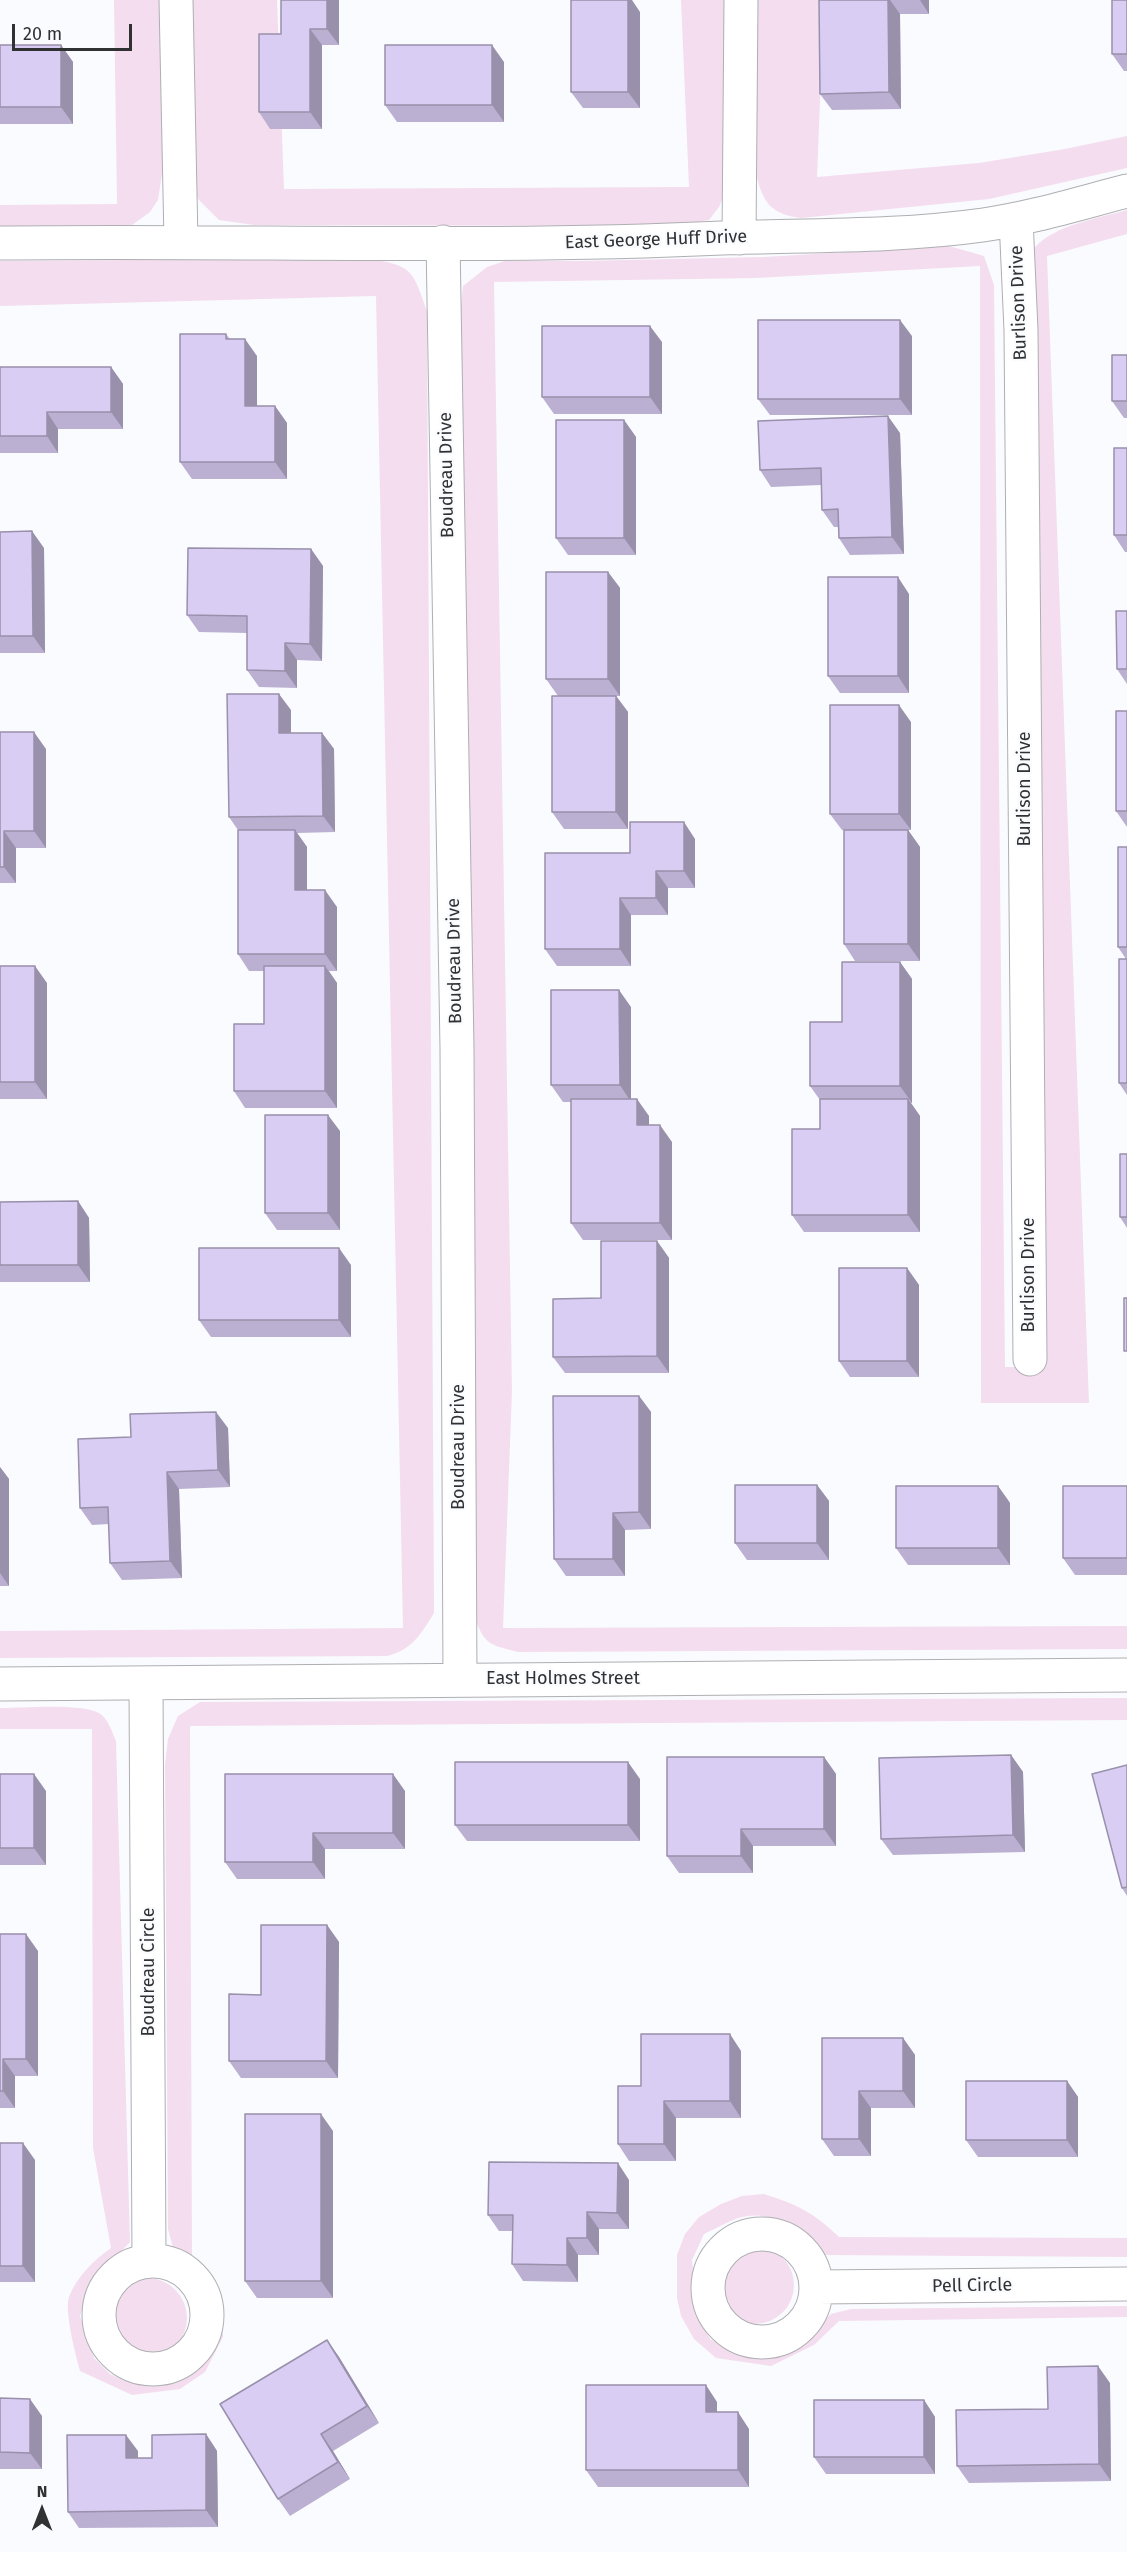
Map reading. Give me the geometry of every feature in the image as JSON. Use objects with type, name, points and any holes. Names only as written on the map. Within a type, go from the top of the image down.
[{"type":"street","points":[[176,0],[181,241]]},
{"type":"street","points":[[739,238],[741,0]]},
{"type":"street","name":"East George Huff Drive","points":[[0,243],[181,241],[600,244],[912,232],[984,225],[1016,219],[1127,191]]},
{"type":"street","name":"Burlison Drive","points":[[1016,219],[1022,354],[1030,1359]]},
{"type":"street","name":"Boudreau Drive","points":[[443,242],[457,1060],[460,1680]]},
{"type":"street","name":"East Holmes Street","points":[[0,1684],[1127,1675]]},
{"type":"street","name":"Boudreau Circle","points":[[146,1684],[149,2261]]},
{"type":"street","name":"Pell Circle","points":[[817,2287],[1127,2284]]},
{"type":"shaded area","points":[[114,0],[161,0],[165,154],[158,200],[150,212],[132,225],[0,226],[0,205],[117,204]]},
{"type":"shaded area","points":[[192,0],[277,0],[284,189],[689,187],[681,0],[724,0],[724,195],[719,207],[709,220],[675,226],[254,225],[219,220],[198,199],[189,172]]},
{"type":"shaded area","points":[[754,0],[824,0],[817,177],[979,163],[1127,136],[1127,168],[989,199],[801,218],[782,214],[765,200],[756,174]]},
{"type":"shaded area","points":[[1127,210],[1127,234],[1047,256],[1089,1403],[981,1403],[980,266],[756,278],[494,282],[512,1391],[503,1628],[1127,1626],[1127,1649],[518,1652],[499,1647],[484,1637],[473,1614],[459,325],[463,286],[487,267],[505,261],[764,257],[949,246],[984,256],[994,285],[1005,1367],[1045,1367],[1034,248],[1043,240],[1065,228]]},
{"type":"shaded area","points":[[366,258],[392,263],[408,271],[417,285],[427,311],[434,1613],[420,1634],[409,1645],[387,1656],[0,1658],[0,1631],[403,1628],[376,296],[0,306],[0,261]]},
{"type":"shaded area","points":[[1127,1698],[1127,1720],[190,1726],[192,2258],[213,2277],[222,2313],[223,2337],[205,2372],[180,2389],[132,2395],[80,2371],[69,2323],[69,2297],[87,2269],[111,2248],[93,2148],[92,1729],[0,1729],[0,1708],[65,1707],[90,1710],[105,1718],[116,1741],[130,2242],[90,2284],[80,2316],[94,2358],[110,2374],[125,2381],[154,2382],[189,2368],[209,2341],[214,2324],[209,2302],[200,2280],[175,2255],[168,2229],[165,1765],[168,1739],[178,1716],[200,1702]]},
{"type":"shaded area","points":[[764,2194],[804,2210],[839,2237],[1127,2238],[1127,2257],[825,2255],[806,2238],[775,2219],[763,2216],[738,2218],[704,2234],[692,2260],[697,2314],[710,2339],[734,2352],[763,2354],[798,2346],[831,2314],[851,2309],[1127,2306],[1127,2317],[839,2321],[814,2345],[771,2366],[716,2358],[694,2339],[681,2316],[677,2298],[677,2255],[685,2234],[699,2217],[721,2204],[742,2196]]},
{"type":"shaded area","points":[[755,2246],[770,2249],[783,2257],[791,2270],[794,2285],[791,2300],[783,2313],[770,2321],[755,2324],[740,2321],[727,2313],[719,2300],[716,2285],[719,2270],[727,2257],[740,2249]]},
{"type":"shaded area","points":[[147,2278],[162,2281],[175,2290],[184,2303],[187,2318],[184,2333],[175,2346],[162,2355],[147,2358],[132,2355],[119,2346],[110,2333],[107,2318],[110,2303],[119,2290],[132,2281]]},
{"type":"building","points":[[281,0],[327,0],[327,29],[310,29],[310,112],[259,112],[259,34],[281,34]]},
{"type":"building","points":[[571,0],[628,0],[628,92],[571,92]]},
{"type":"building","points":[[819,0],[888,0],[889,92],[820,94]]},
{"type":"building","points":[[1112,0],[1127,0],[1127,54],[1112,54]]},
{"type":"building","points":[[0,45],[61,45],[61,107],[0,107]]},
{"type":"building","points":[[385,45],[492,45],[492,105],[385,105]]},
{"type":"building","points":[[758,320],[900,320],[900,399],[758,399]]},
{"type":"building","points":[[542,326],[650,326],[650,397],[542,397]]},
{"type":"building","points":[[180,334],[226,334],[226,339],[245,339],[245,406],[275,406],[275,462],[180,462]]},
{"type":"building","points":[[1112,355],[1127,355],[1127,401],[1112,401]]},
{"type":"building","points":[[0,367],[111,367],[111,412],[47,412],[47,436],[0,436]]},
{"type":"building","points":[[888,416],[892,537],[839,538],[838,509],[822,510],[821,468],[760,470],[758,421]]},
{"type":"building","points":[[556,420],[624,420],[624,538],[556,538]]},
{"type":"building","points":[[1114,448],[1127,448],[1127,535],[1114,535]]},
{"type":"building","points":[[32,531],[33,636],[0,636],[0,532]]},
{"type":"building","points":[[188,548],[311,549],[310,644],[285,643],[285,671],[247,670],[247,616],[187,615]]},
{"type":"building","points":[[546,572],[608,572],[608,679],[546,679]]},
{"type":"building","points":[[828,577],[898,577],[898,676],[828,676]]},
{"type":"building","points":[[1116,611],[1127,611],[1127,669],[1117,669]]},
{"type":"building","points":[[227,694],[279,694],[279,733],[322,733],[323,816],[229,817]]},
{"type":"building","points":[[552,696],[616,696],[616,812],[552,812]]},
{"type":"building","points":[[830,705],[899,705],[899,814],[830,814]]},
{"type":"building","points":[[1116,711],[1127,711],[1127,811],[1116,811]]},
{"type":"building","points":[[0,732],[34,732],[34,831],[4,831],[4,867],[0,867]]},
{"type":"building","points":[[630,822],[684,822],[684,871],[656,871],[656,898],[620,898],[620,949],[545,949],[545,853],[630,853]]},
{"type":"building","points":[[238,830],[295,830],[295,890],[325,890],[325,954],[238,954]]},
{"type":"building","points":[[844,830],[908,830],[908,944],[844,944]]},
{"type":"building","points":[[1118,847],[1127,847],[1127,947],[1118,947]]},
{"type":"building","points":[[1119,959],[1127,959],[1127,1083],[1119,1083]]},
{"type":"building","points":[[842,962],[900,962],[900,1086],[810,1086],[810,1022],[842,1022]]},
{"type":"building","points":[[0,966],[35,966],[35,1082],[0,1082]]},
{"type":"building","points":[[264,966],[325,966],[325,1091],[234,1091],[234,1024],[264,1024]]},
{"type":"building","points":[[551,990],[619,990],[620,1085],[551,1085]]},
{"type":"building","points":[[571,1099],[637,1099],[637,1125],[660,1125],[660,1223],[571,1223]]},
{"type":"building","points":[[820,1099],[908,1099],[908,1215],[792,1215],[792,1129],[820,1129]]},
{"type":"building","points":[[265,1115],[328,1115],[328,1213],[265,1213]]},
{"type":"building","points":[[1120,1154],[1127,1154],[1127,1217],[1120,1217]]},
{"type":"building","points":[[78,1201],[78,1265],[0,1265],[0,1202]]},
{"type":"building","points":[[601,1241],[657,1241],[657,1356],[553,1357],[553,1299],[601,1298]]},
{"type":"building","points":[[199,1248],[339,1248],[339,1320],[199,1320]]},
{"type":"building","points":[[839,1268],[907,1268],[907,1361],[839,1361]]},
{"type":"building","points":[[1124,1298],[1127,1298],[1127,1351],[1124,1351]]},
{"type":"building","points":[[553,1396],[639,1396],[639,1512],[613,1513],[613,1559],[554,1559]]},
{"type":"building","points":[[216,1412],[218,1470],[167,1472],[170,1561],[110,1563],[108,1507],[80,1508],[78,1439],[131,1437],[130,1414]]},
{"type":"building","points":[[735,1485],[817,1485],[817,1543],[735,1543]]},
{"type":"building","points":[[896,1486],[998,1486],[998,1548],[896,1548]]},
{"type":"building","points":[[1063,1486],[1127,1486],[1127,1558],[1063,1558]]},
{"type":"building","points":[[1011,1755],[1013,1835],[881,1839],[879,1758]]},
{"type":"building","points":[[667,1757],[824,1757],[824,1829],[741,1829],[741,1856],[667,1856]]},
{"type":"building","points":[[455,1762],[628,1762],[628,1825],[455,1825]]},
{"type":"building","points":[[1127,1765],[1127,1887],[1122,1888],[1092,1774]]},
{"type":"building","points":[[0,1774],[34,1774],[34,1848],[0,1848]]},
{"type":"building","points":[[225,1774],[393,1774],[393,1833],[313,1833],[313,1862],[225,1862]]},
{"type":"building","points":[[261,1925],[327,1925],[326,2061],[229,2061],[229,1994],[261,1995]]},
{"type":"building","points":[[0,1934],[26,1934],[26,2059],[3,2059],[3,2091],[0,2091]]},
{"type":"building","points":[[641,2034],[730,2034],[730,2101],[664,2101],[664,2144],[618,2144],[618,2086],[641,2086]]},
{"type":"building","points":[[822,2038],[903,2038],[903,2091],[859,2091],[859,2139],[822,2139]]},
{"type":"building","points":[[966,2081],[1067,2081],[1067,2140],[966,2140]]},
{"type":"building","points":[[245,2114],[321,2114],[321,2281],[245,2281]]},
{"type":"building","points":[[0,2143],[23,2143],[23,2266],[0,2266]]},
{"type":"building","points":[[489,2162],[618,2163],[617,2213],[587,2212],[587,2238],[567,2238],[567,2265],[512,2264],[513,2215],[488,2215]]},
{"type":"building","points":[[327,2340],[367,2406],[321,2434],[338,2462],[278,2499],[220,2404]]},
{"type":"building","points":[[1098,2366],[1099,2464],[957,2466],[956,2410],[1048,2409],[1047,2367]]},
{"type":"building","points":[[586,2385],[706,2385],[706,2412],[738,2412],[738,2470],[586,2470]]},
{"type":"building","points":[[0,2398],[30,2399],[30,2453],[0,2452]]},
{"type":"building","points":[[814,2400],[924,2400],[924,2457],[814,2457]]},
{"type":"building","points":[[206,2434],[206,2510],[68,2512],[67,2435],[126,2435],[126,2458],[152,2458],[152,2435]]}]
